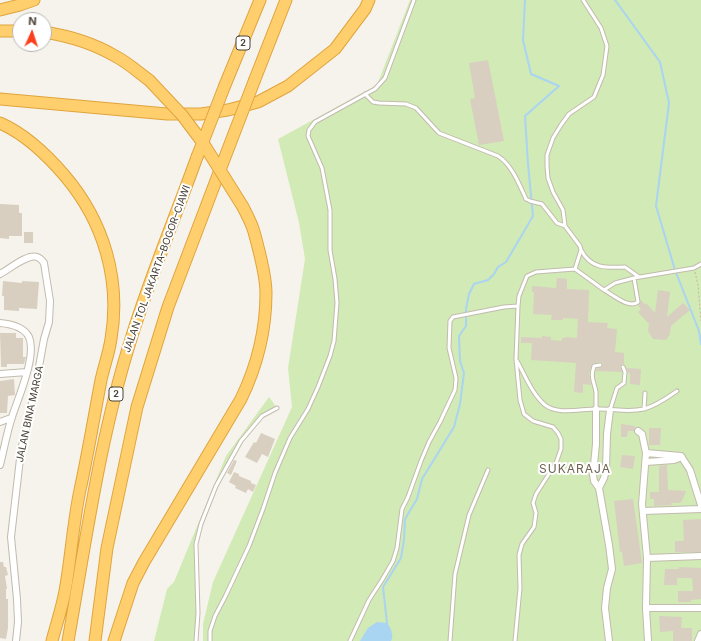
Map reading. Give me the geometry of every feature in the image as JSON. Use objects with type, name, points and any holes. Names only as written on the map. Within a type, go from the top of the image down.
[{"type":"highway","points":[[0,10],[34,0]]},
{"type":"highway","name":"JALAN TOL JAKARTA–BOGOR–CIAWI","points":[[68,641],[100,464],[113,403],[130,339],[197,157],[260,0]]},
{"type":"highway","points":[[95,641],[107,548],[138,407],[168,307],[286,0]]},
{"type":"highway","points":[[0,99],[167,114],[202,114],[228,110],[258,102],[282,89],[335,49],[365,9],[369,0]]},
{"type":"highway","points":[[0,31],[12,31]]},
{"type":"highway","points":[[52,33],[91,44],[116,56],[149,80],[182,115],[203,143],[243,207],[254,231],[266,292],[264,322],[257,360],[248,383],[154,544],[137,576],[114,641]]},
{"type":"highway","points":[[0,123],[8,126],[30,142],[55,165],[75,188],[90,211],[99,230],[109,258],[112,278],[114,307],[112,339],[102,376],[77,506],[65,592],[52,641]]},
{"type":"street","name":"JALAN BINA MARGA","points":[[0,274],[26,258],[36,256],[44,263],[50,301],[49,322],[21,450],[11,537],[17,599],[18,622],[16,641]]},
{"type":"street","points":[[0,323],[14,325],[22,329],[28,337],[32,350],[27,372],[11,418],[0,464]]},
{"type":"street","points":[[0,374],[27,372]]},
{"type":"street","points":[[596,409],[596,437],[593,475],[594,481],[599,488],[612,569],[607,588],[606,608],[609,641]]},
{"type":"street","points":[[599,488],[606,470],[607,434],[610,410]]},
{"type":"street","points":[[0,422],[11,418]]},
{"type":"street","points":[[638,431],[642,434],[646,453],[643,481],[643,511],[647,558],[646,608],[648,641]]},
{"type":"street","points":[[646,453],[682,457],[690,470],[701,505]]},
{"type":"street","points":[[646,462],[682,459],[682,457]]},
{"type":"street","points":[[643,511],[701,509]]},
{"type":"street","points":[[647,558],[701,556]]},
{"type":"street","points":[[646,608],[701,608]]},
{"type":"street","points":[[698,641],[701,634]]},
{"type":"lane","points":[[210,641],[210,632],[215,616],[249,546],[275,473],[290,438],[308,409],[318,387],[334,341],[337,303],[336,279],[330,250],[330,210],[322,168],[308,136],[309,130],[315,122],[375,88],[385,78],[414,0]]},
{"type":"lane","points":[[583,0],[601,28],[608,46],[603,75],[594,97],[569,114],[553,138],[547,155],[548,178],[553,192],[563,210],[565,226],[585,257],[593,264],[610,268],[625,267],[639,277]]},
{"type":"lane","points":[[365,94],[373,102],[406,104],[416,108],[439,134],[498,156],[504,160],[510,168],[526,199],[542,204],[557,223],[565,226]]},
{"type":"lane","points":[[575,269],[581,250]]},
{"type":"lane","points":[[604,290],[615,283],[654,274],[694,268],[701,264]]},
{"type":"lane","points":[[515,641],[520,588],[519,555],[522,544],[534,527],[536,513],[534,503],[536,494],[556,463],[561,449],[561,439],[554,427],[533,421],[524,414],[518,386],[516,359],[519,296],[527,276],[536,272],[575,269],[604,290],[632,305],[638,302],[634,278]]},
{"type":"lane","points":[[350,641],[369,600],[393,561],[397,548],[402,509],[429,442],[455,390],[456,378],[449,348],[450,321],[453,317],[461,315],[518,306]]},
{"type":"lane","points":[[516,359],[537,397],[546,406],[561,410],[577,411],[596,409],[626,412],[644,409],[659,402],[676,391]]},
{"type":"lane","points":[[596,409],[596,394],[592,374],[594,366],[600,365]]},
{"type":"lane","points":[[610,410],[617,388],[624,383],[625,372],[623,367]]},
{"type":"lane","points":[[644,409],[645,393]]},
{"type":"lane","points":[[196,641],[198,613],[196,544],[201,524],[216,486],[241,441],[262,416],[277,408]]},
{"type":"lane","points":[[450,641],[455,574],[469,515],[488,470]]},
{"type":"path","points":[[694,268],[698,285],[701,321]]},
{"type":"green space","points":[[410,0],[701,0],[701,641],[203,641],[203,624],[213,582],[292,407],[288,368],[305,259],[299,223],[278,139],[377,85]]},
{"type":"green space","points":[[269,397],[277,408],[268,412],[241,441],[216,486],[201,525],[196,544],[198,613],[196,641],[154,641],[167,589],[174,582],[226,456]]},
{"type":"water","points":[[377,622],[387,623],[390,627],[392,632],[391,641],[360,641],[368,628]]},
{"type":"building","points":[[488,60],[504,141],[479,145],[470,99],[475,98],[469,63]]},
{"type":"building","points":[[0,204],[19,205],[19,213],[22,213],[22,236],[9,236],[9,239],[0,238]]},
{"type":"building","points":[[24,232],[33,232],[33,243],[24,243]]},
{"type":"building","points":[[557,278],[567,279],[567,289],[589,290],[588,322],[608,323],[607,328],[617,329],[615,352],[624,353],[624,364],[620,367],[622,372],[596,371],[596,369],[602,367],[603,363],[600,362],[592,364],[589,374],[591,385],[583,384],[583,393],[574,392],[576,363],[531,360],[532,343],[521,343],[521,337],[542,338],[542,336],[551,337],[551,340],[562,341],[562,338],[565,337],[577,338],[578,319],[563,318],[563,320],[551,320],[552,315],[533,314],[534,292],[532,292],[532,286],[556,288]]},
{"type":"building","points":[[3,281],[22,283],[22,281],[39,282],[37,309],[19,308],[19,311],[4,310],[4,296],[2,296]]},
{"type":"building","points":[[658,290],[670,292],[667,317],[683,303],[690,310],[671,326],[670,334],[666,340],[653,339],[648,331],[649,324],[638,312],[641,309],[638,305],[640,304],[641,300],[645,305],[646,303],[655,313]]},
{"type":"building","points":[[0,333],[16,333],[16,338],[23,338],[23,357],[26,357],[24,364],[7,364],[7,367],[1,367]]},
{"type":"building","points":[[627,368],[641,369],[640,385],[630,384],[630,373],[628,373]]},
{"type":"building","points":[[14,379],[15,395],[8,396],[7,413],[0,413],[0,381]]},
{"type":"building","points":[[621,424],[635,426],[634,431],[628,431],[627,437],[621,437]]},
{"type":"building","points":[[649,428],[661,428],[660,445],[649,445]]},
{"type":"building","points":[[261,433],[275,439],[268,457],[262,454],[257,463],[245,457],[254,442],[256,443]]},
{"type":"building","points":[[622,455],[635,456],[633,469],[620,467]]},
{"type":"building","points":[[234,460],[237,461],[231,475],[227,473]]},
{"type":"building","points":[[667,465],[668,490],[686,491],[682,501],[679,503],[654,506],[654,499],[650,499],[650,492],[659,492],[659,466]]},
{"type":"building","points":[[234,472],[256,485],[253,492],[248,489],[246,493],[235,488],[236,486],[229,482]]},
{"type":"building","points":[[633,499],[642,563],[624,566],[622,552],[620,552],[614,501]]},
{"type":"building","points":[[701,519],[701,552],[675,552],[675,541],[684,541],[683,520]]},
{"type":"building","points":[[0,562],[3,562],[8,575],[5,576],[7,589],[6,599],[8,599],[8,628],[6,639],[0,638]]},
{"type":"building","points":[[679,567],[701,568],[701,599],[691,600],[691,602],[678,602],[678,591],[693,591],[692,578],[677,578],[677,585],[664,585],[665,569],[679,569]]},
{"type":"building","points":[[659,616],[682,617],[681,628],[692,628],[692,641],[673,641],[673,631],[660,632]]},
{"type":"waterway","points":[[387,623],[383,587],[401,558],[405,519],[417,499],[422,479],[454,427],[460,404],[464,373],[460,361],[459,336],[466,326],[466,309],[469,294],[474,284],[488,280],[498,267],[506,262],[533,216],[525,116],[559,86],[531,74],[523,40],[525,0]]},
{"type":"waterway","points":[[615,0],[660,62],[669,103],[656,206],[675,270],[699,331],[701,344]]},
{"type":"district","name":"SUKARAJA","points":[[575,469]]}]
